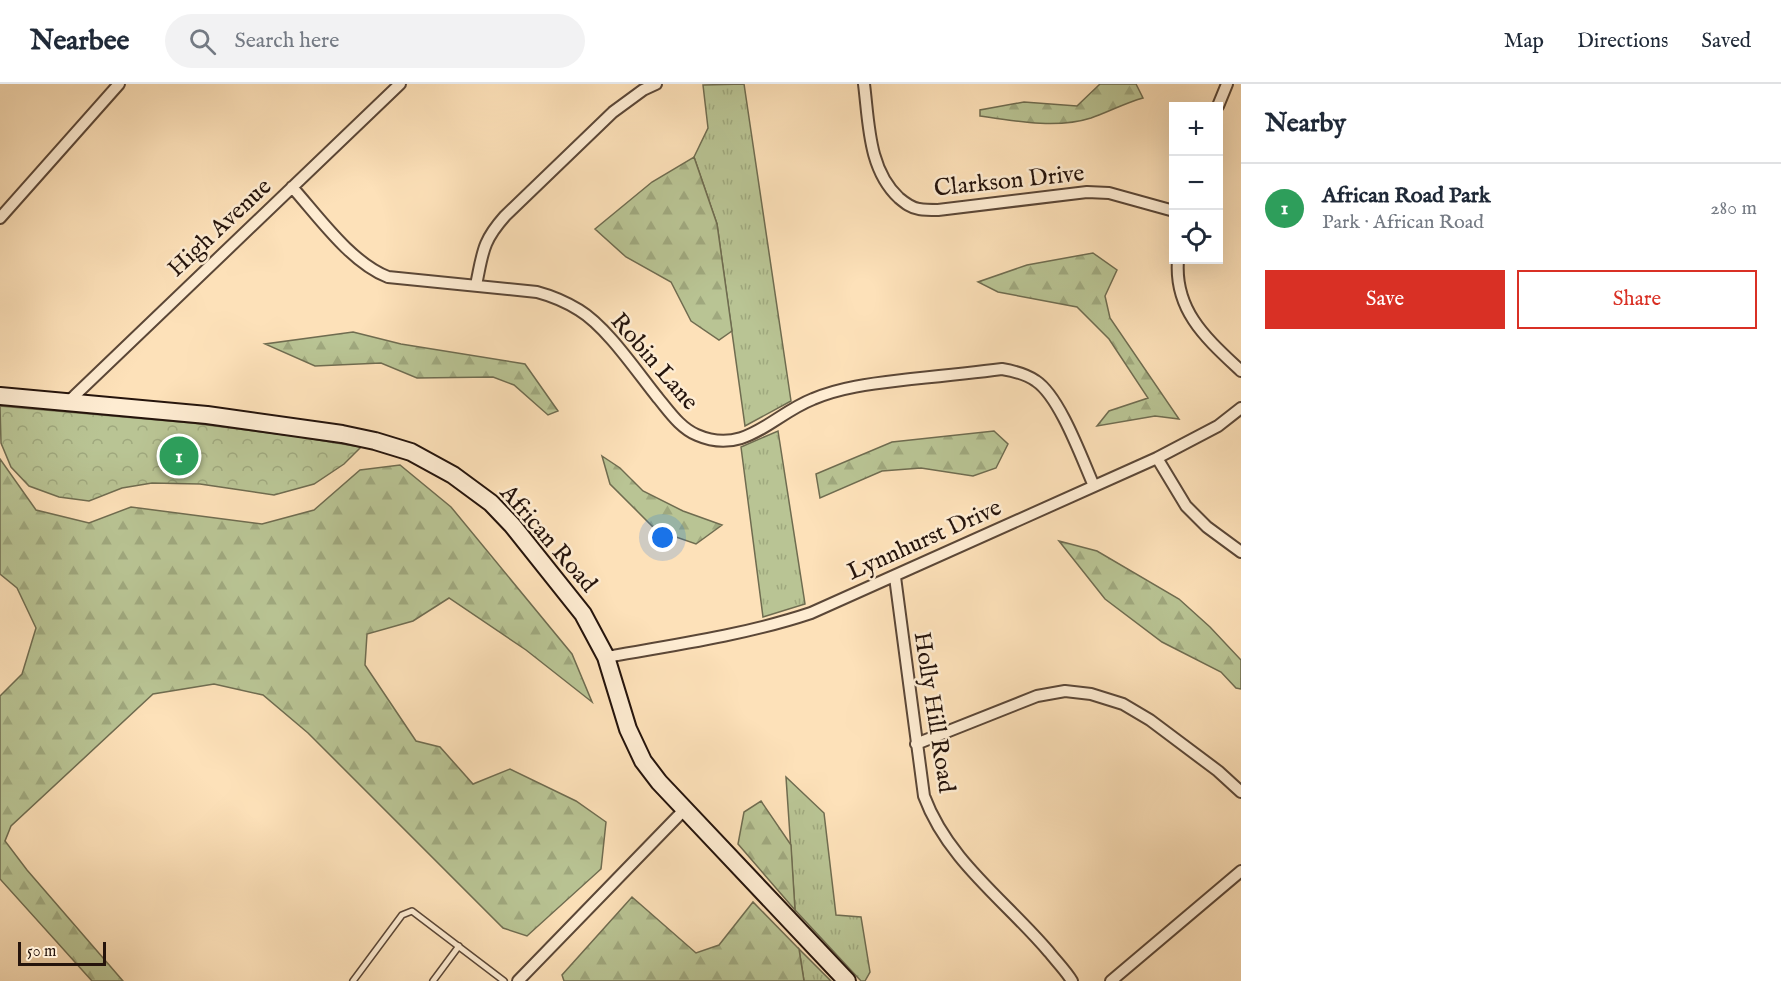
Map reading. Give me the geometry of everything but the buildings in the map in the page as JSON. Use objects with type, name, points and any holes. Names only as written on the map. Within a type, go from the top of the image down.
[{"type":"street","points":[[0,218],[119,84]]},
{"type":"street","name":"High Avenue","points":[[68,402],[400,84]]},
{"type":"street","points":[[476,285],[484,245],[490,233],[505,216],[613,112],[643,90],[656,84]]},
{"type":"street","name":"Clarkson Drive","points":[[864,84],[873,152],[878,171],[893,192],[907,204],[918,209],[938,210],[1087,192],[1109,193],[1169,210]]},
{"type":"street","points":[[1220,102],[1227,84]]},
{"type":"street","name":"Robin Lane","points":[[292,187],[344,245],[374,272],[388,277],[537,292],[553,296],[580,310],[602,330],[675,420],[695,435],[717,442],[735,441],[811,399],[837,391],[880,383],[1002,369],[1018,372],[1037,381],[1050,394],[1094,486]]},
{"type":"street","points":[[1178,264],[1180,291],[1188,311],[1204,336],[1241,371]]},
{"type":"street","name":"African Road","points":[[0,396],[207,415],[319,431],[375,441],[411,452],[453,475],[491,503],[512,525],[583,614],[606,657],[628,729],[643,761],[684,810],[847,981]]},
{"type":"street","name":"Lynnhurst Drive","points":[[606,657],[712,639],[811,613],[1157,458],[1218,426],[1241,408]]},
{"type":"street","points":[[1157,458],[1186,506],[1207,527],[1241,552]]},
{"type":"street","name":"Holly Hill Road","points":[[895,577],[924,796],[932,816],[948,843],[964,863],[1040,942],[1072,981]]},
{"type":"street","points":[[916,744],[1037,696],[1065,691],[1091,694],[1123,704],[1150,720],[1218,771],[1241,792]]},
{"type":"street","points":[[518,981],[684,810]]},
{"type":"street","points":[[1111,981],[1241,871]]},
{"type":"lane","points":[[352,981],[402,915],[412,911],[504,981]]},
{"type":"lane","points":[[433,981],[459,946]]},
{"type":"green space","points":[[744,84],[791,401],[745,426],[717,224],[694,157],[708,128],[703,85]]},
{"type":"green space","points":[[1100,84],[1136,84],[1143,98],[1091,118],[1064,123],[1036,123],[980,116],[980,110],[1024,102],[1077,106]]},
{"type":"green space","points":[[694,157],[717,224],[732,331],[719,340],[691,321],[671,282],[626,257],[595,229],[652,182]]},
{"type":"green space","points":[[1093,253],[1117,270],[1105,296],[1110,318],[1179,419],[1155,416],[1097,426],[1109,411],[1148,398],[1109,339],[1077,307],[998,292],[978,282],[1027,265]]},
{"type":"green space","points":[[353,332],[401,344],[525,364],[558,411],[548,415],[514,385],[493,377],[417,378],[381,363],[315,366],[265,344]]},
{"type":"green space","points":[[0,406],[192,423],[361,447],[344,464],[314,484],[274,495],[200,484],[152,483],[122,488],[89,501],[59,497],[29,486],[11,467],[1,443]]},
{"type":"green space","points":[[778,431],[805,604],[763,617],[741,447]]},
{"type":"green space","points":[[994,431],[1008,444],[996,468],[973,476],[921,468],[882,471],[820,498],[816,474],[892,442]]},
{"type":"green space","points":[[602,456],[620,468],[643,491],[683,511],[722,525],[696,544],[656,530],[610,484]]},
{"type":"green space","points":[[0,459],[36,510],[89,523],[131,507],[262,524],[314,510],[360,470],[400,465],[451,507],[572,654],[592,702],[526,650],[449,598],[413,621],[367,634],[365,665],[416,741],[440,747],[473,784],[510,769],[576,801],[606,822],[601,869],[527,936],[503,928],[308,733],[263,695],[214,684],[153,694],[11,826],[5,841],[27,870],[123,981],[92,981],[0,879],[0,696],[22,674],[36,628],[17,588],[0,574]]},
{"type":"green space","points":[[1059,541],[1097,551],[1179,599],[1241,660],[1241,689],[1236,688],[1221,672],[1162,642],[1105,599]]},
{"type":"green space","points":[[786,777],[824,813],[836,915],[861,917],[870,972],[865,981],[861,981],[795,910]]},
{"type":"green space","points":[[761,801],[791,845],[795,910],[738,844],[744,812]]},
{"type":"green space","points":[[632,897],[696,953],[719,945],[753,902],[799,949],[804,981],[564,981],[562,975]]},
{"type":"green space","points":[[799,949],[831,981],[804,981]]},
{"type":"place","name":"African Road Park","points":[[179,456]]}]
